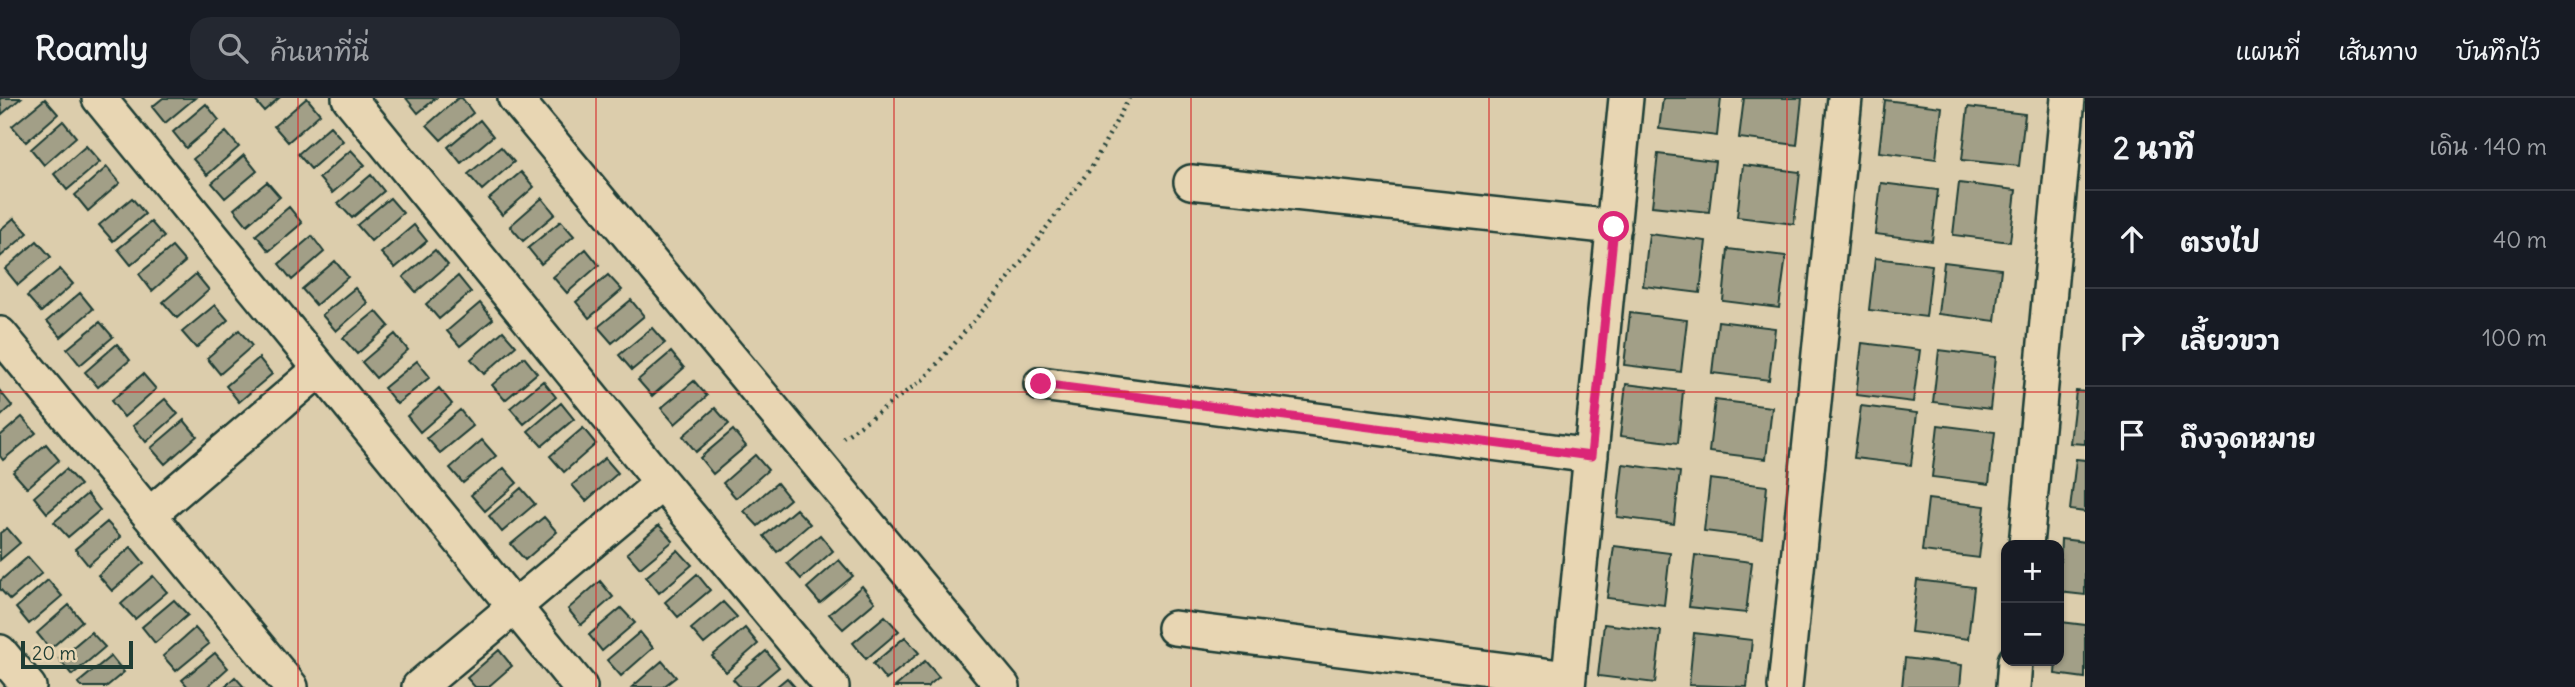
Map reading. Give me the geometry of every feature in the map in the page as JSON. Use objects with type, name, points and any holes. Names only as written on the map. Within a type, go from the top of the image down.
[{"type":"street","points":[[99,98],[580,687]]},
{"type":"street","points":[[349,98],[832,687]]},
{"type":"street","points":[[515,98],[1003,687]]},
{"type":"street","points":[[1174,628],[1568,682],[1626,98]]},
{"type":"street","points":[[1785,687],[1845,98]]},
{"type":"street","points":[[2026,540],[2068,98]]},
{"type":"street","points":[[1191,181],[1614,227]]},
{"type":"street","points":[[0,334],[291,687]]},
{"type":"street","points":[[149,515],[320,369]]},
{"type":"street","points":[[1041,384],[1591,456]]},
{"type":"street","points":[[419,687],[662,483]]},
{"type":"street","points":[[0,652],[29,687]]},
{"type":"street","points":[[2013,687],[2015,666]]},
{"type":"path","points":[[814,459],[925,378],[996,295],[1091,168],[1129,98]]},
{"type":"building","points":[[0,98],[21,98],[2,114]]},
{"type":"building","points":[[163,98],[195,98],[165,123],[152,107]]},
{"type":"building","points":[[253,98],[279,98],[264,111]]},
{"type":"building","points":[[307,98],[320,114],[288,142],[274,126]]},
{"type":"building","points":[[406,98],[436,98],[418,113]]},
{"type":"building","points":[[458,98],[462,98],[473,113],[441,140],[427,125]]},
{"type":"building","points":[[1663,98],[1721,98],[1717,136],[1659,129]]},
{"type":"building","points":[[1744,98],[1802,98],[1797,145],[1739,138]]},
{"type":"building","points":[[45,99],[58,114],[26,142],[12,126]]},
{"type":"building","points":[[1885,100],[1942,107],[1936,159],[1879,152]]},
{"type":"building","points":[[206,104],[219,120],[186,148],[173,132]]},
{"type":"building","points":[[1968,107],[2025,114],[2019,166],[1962,160]]},
{"type":"building","points":[[480,120],[493,136],[461,163],[448,147]]},
{"type":"building","points":[[63,121],[76,137],[44,165],[31,149]]},
{"type":"building","points":[[330,126],[343,141],[311,169],[298,154]]},
{"type":"building","points":[[226,132],[239,147],[207,175],[193,159]]},
{"type":"building","points":[[86,146],[100,162],[67,190],[54,174]]},
{"type":"building","points":[[501,147],[514,162],[482,190],[468,174]]},
{"type":"building","points":[[351,150],[365,165],[332,193],[319,178]]},
{"type":"building","points":[[1658,154],[1715,161],[1709,212],[1652,206]]},
{"type":"building","points":[[244,155],[257,171],[225,198],[212,183]]},
{"type":"building","points":[[1743,165],[1800,172],[1794,224],[1737,217]]},
{"type":"building","points":[[107,167],[120,183],[88,211],[75,195]]},
{"type":"building","points":[[521,172],[534,187],[502,215],[489,199]]},
{"type":"building","points":[[371,175],[384,191],[352,218],[338,203]]},
{"type":"building","points":[[267,182],[280,197],[247,225],[234,209]]},
{"type":"building","points":[[1881,183],[1938,190],[1932,241],[1875,234]]},
{"type":"building","points":[[1959,183],[2016,190],[2010,242],[1953,235]]},
{"type":"building","points":[[132,198],[145,214],[113,241],[99,225]]},
{"type":"building","points":[[390,198],[403,213],[371,241],[357,225]]},
{"type":"building","points":[[542,198],[555,214],[523,241],[510,226]]},
{"type":"building","points":[[289,207],[302,223],[269,251],[256,235]]},
{"type":"building","points":[[14,218],[28,233],[0,257],[0,230]]},
{"type":"building","points":[[561,221],[574,236],[541,264],[528,248]]},
{"type":"building","points":[[151,222],[164,237],[131,265],[118,249]]},
{"type":"building","points":[[414,225],[427,241],[395,268],[381,253]]},
{"type":"building","points":[[1649,234],[1706,241],[1700,293],[1643,286]]},
{"type":"building","points":[[312,236],[324,252],[292,280],[279,264]]},
{"type":"building","points":[[37,241],[51,257],[18,285],[5,269]]},
{"type":"building","points":[[172,247],[185,262],[152,291],[139,274]]},
{"type":"building","points":[[586,249],[599,265],[567,293],[553,277]]},
{"type":"building","points":[[1728,249],[1786,256],[1779,308],[1723,301]]},
{"type":"building","points":[[435,250],[448,265],[416,292],[403,277]]},
{"type":"building","points":[[1875,258],[1932,265],[1926,317],[1869,310]]},
{"type":"building","points":[[335,261],[348,277],[316,305],[302,289]]},
{"type":"building","points":[[1944,262],[2001,269],[1995,321],[1938,314]]},
{"type":"building","points":[[60,269],[73,284],[41,312],[27,296]]},
{"type":"building","points":[[196,274],[209,290],[177,318],[163,302]]},
{"type":"building","points":[[608,275],[622,290],[589,318],[576,302]]},
{"type":"building","points":[[458,276],[471,292],[439,319],[426,304]]},
{"type":"building","points":[[355,288],[368,303],[336,331],[322,315]]},
{"type":"building","points":[[80,293],[93,309],[61,337],[47,321]]},
{"type":"building","points":[[631,300],[644,316],[612,343],[598,327]]},
{"type":"building","points":[[480,303],[493,319],[460,346],[447,331]]},
{"type":"building","points":[[215,305],[228,320],[196,348],[182,332]]},
{"type":"building","points":[[376,311],[389,326],[357,354],[343,338]]},
{"type":"building","points":[[1630,313],[1687,320],[1681,372],[1624,365]]},
{"type":"building","points":[[1718,321],[1775,328],[1769,380],[1712,373]]},
{"type":"building","points":[[100,322],[113,337],[80,365],[67,349]]},
{"type":"building","points":[[652,328],[665,343],[632,370],[619,355]]},
{"type":"building","points":[[239,330],[252,346],[220,374],[207,358]]},
{"type":"building","points":[[503,331],[516,346],[484,374],[471,359]]},
{"type":"building","points":[[395,334],[408,350],[376,378],[362,362]]},
{"type":"building","points":[[1862,343],[1920,350],[1913,402],[1856,395]]},
{"type":"building","points":[[117,344],[130,360],[98,387],[85,372]]},
{"type":"building","points":[[1939,350],[1996,357],[1990,409],[1933,402]]},
{"type":"building","points":[[671,352],[684,368],[652,396],[638,380]]},
{"type":"building","points":[[524,357],[537,373],[505,400],[492,385]]},
{"type":"building","points":[[259,358],[272,374],[239,402],[226,386]]},
{"type":"building","points":[[417,361],[430,377],[397,404],[384,388]]},
{"type":"building","points":[[143,374],[156,389],[124,417],[111,401]]},
{"type":"building","points":[[543,381],[556,397],[524,424],[510,408]]},
{"type":"building","points":[[694,381],[707,396],[675,424],[661,408]]},
{"type":"building","points":[[1626,384],[1683,391],[1678,443],[1620,436]]},
{"type":"building","points":[[439,388],[452,404],[420,432],[407,416]]},
{"type":"building","points":[[0,391],[12,406],[0,417]]},
{"type":"building","points":[[2076,391],[2085,392],[2085,444],[2070,443]]},
{"type":"building","points":[[165,399],[178,414],[146,442],[133,426]]},
{"type":"building","points":[[1715,400],[1772,407],[1766,459],[1709,452]]},
{"type":"building","points":[[561,403],[574,419],[542,446],[528,431]]},
{"type":"building","points":[[1861,406],[1917,413],[1911,465],[1854,458]]},
{"type":"building","points":[[715,408],[729,424],[696,452],[683,436]]},
{"type":"building","points":[[460,410],[473,426],[440,453],[427,438]]},
{"type":"building","points":[[22,417],[36,433],[3,460],[0,456],[0,436]]},
{"type":"building","points":[[184,420],[197,436],[165,464],[151,448]]},
{"type":"building","points":[[1938,425],[1995,432],[1989,484],[1932,477]]},
{"type":"building","points":[[583,428],[596,444],[564,472],[550,456]]},
{"type":"building","points":[[733,430],[746,446],[713,474],[700,458]]},
{"type":"building","points":[[482,440],[496,456],[463,483],[450,468]]},
{"type":"building","points":[[46,444],[59,460],[27,488],[13,472]]},
{"type":"building","points":[[755,455],[768,470],[736,498],[723,483]]},
{"type":"building","points":[[605,458],[618,473],[586,501],[572,485]]},
{"type":"building","points":[[2076,459],[2085,460],[2085,512],[2070,510]]},
{"type":"building","points":[[1623,464],[1680,472],[1674,524],[1617,517]]},
{"type":"building","points":[[504,468],[517,483],[485,511],[471,495]]},
{"type":"building","points":[[66,469],[80,485],[47,513],[34,497]]},
{"type":"building","points":[[1710,479],[1767,486],[1762,538],[1704,531]]},
{"type":"building","points":[[777,483],[790,499],[758,526],[744,511]]},
{"type":"building","points":[[521,488],[535,504],[502,532],[489,516]]},
{"type":"building","points":[[87,494],[100,510],[68,537],[54,522]]},
{"type":"building","points":[[1928,499],[1985,506],[1979,558],[1922,551]]},
{"type":"building","points":[[796,509],[810,524],[777,552],[764,536]]},
{"type":"building","points":[[544,517],[557,532],[525,560],[511,544]]},
{"type":"building","points":[[107,522],[121,537],[88,565],[75,549]]},
{"type":"building","points":[[659,525],[673,541],[640,568],[627,553]]},
{"type":"building","points":[[7,528],[20,543],[0,560],[0,533]]},
{"type":"building","points":[[820,535],[833,551],[801,579],[787,563]]},
{"type":"building","points":[[2061,539],[2085,542],[2085,595],[2064,593],[2064,540]]},
{"type":"building","points":[[1614,546],[1670,553],[1664,605],[1607,598]]},
{"type":"building","points":[[131,547],[144,563],[112,591],[98,575]]},
{"type":"building","points":[[678,550],[692,565],[659,593],[646,577]]},
{"type":"building","points":[[1695,555],[1752,562],[1746,613],[1689,607]]},
{"type":"building","points":[[28,557],[42,573],[10,600],[0,589],[0,581]]},
{"type":"building","points":[[839,560],[853,576],[820,603],[807,588]]},
{"type":"building","points":[[697,574],[710,590],[678,617],[665,602]]},
{"type":"building","points":[[153,576],[167,592],[135,619],[121,604]]},
{"type":"building","points":[[48,580],[62,596],[29,624],[16,608]]},
{"type":"building","points":[[1917,580],[1974,587],[1968,639],[1911,632]]},
{"type":"building","points":[[600,581],[613,597],[581,625],[568,609]]},
{"type":"building","points":[[862,586],[875,602],[843,629],[829,614]]},
{"type":"building","points":[[174,600],[188,615],[155,643],[142,627]]},
{"type":"building","points":[[723,602],[737,617],[704,644],[691,629]]},
{"type":"building","points":[[69,605],[82,621],[50,649],[37,633]]},
{"type":"building","points":[[621,608],[635,623],[602,651],[589,635]]},
{"type":"building","points":[[885,616],[899,631],[866,659],[853,643]]},
{"type":"building","points":[[2064,622],[2085,625],[2085,678],[2055,674],[2056,666],[2064,666]]},
{"type":"building","points":[[1604,624],[1661,631],[1655,683],[1598,676]]},
{"type":"building","points":[[195,628],[209,644],[176,671],[163,656]]},
{"type":"building","points":[[745,628],[758,644],[726,672],[712,656]]},
{"type":"building","points":[[91,632],[105,647],[72,675],[59,659]]},
{"type":"building","points":[[640,632],[653,648],[621,676],[607,660]]},
{"type":"building","points":[[1694,633],[1752,640],[1747,687],[1689,685]]},
{"type":"building","points":[[905,637],[919,653],[886,680],[873,664]]},
{"type":"building","points":[[499,650],[512,666],[488,687],[475,687],[467,678]]},
{"type":"building","points":[[766,651],[779,667],[755,687],[740,687],[733,679]]},
{"type":"building","points":[[215,653],[228,668],[207,687],[188,687],[182,680]]},
{"type":"building","points":[[111,656],[124,672],[106,687],[81,687],[78,683]]},
{"type":"building","points":[[1905,658],[1962,665],[1960,687],[1902,687]]},
{"type":"building","points":[[662,661],[676,677],[663,687],[632,687]]},
{"type":"building","points":[[925,661],[939,677],[927,687],[895,687]]},
{"type":"building","points":[[235,677],[244,687],[224,687]]},
{"type":"building","points":[[787,678],[795,687],[776,687]]},
{"type":"route","points":[[1041,384],[1591,456],[1614,227]]}]
